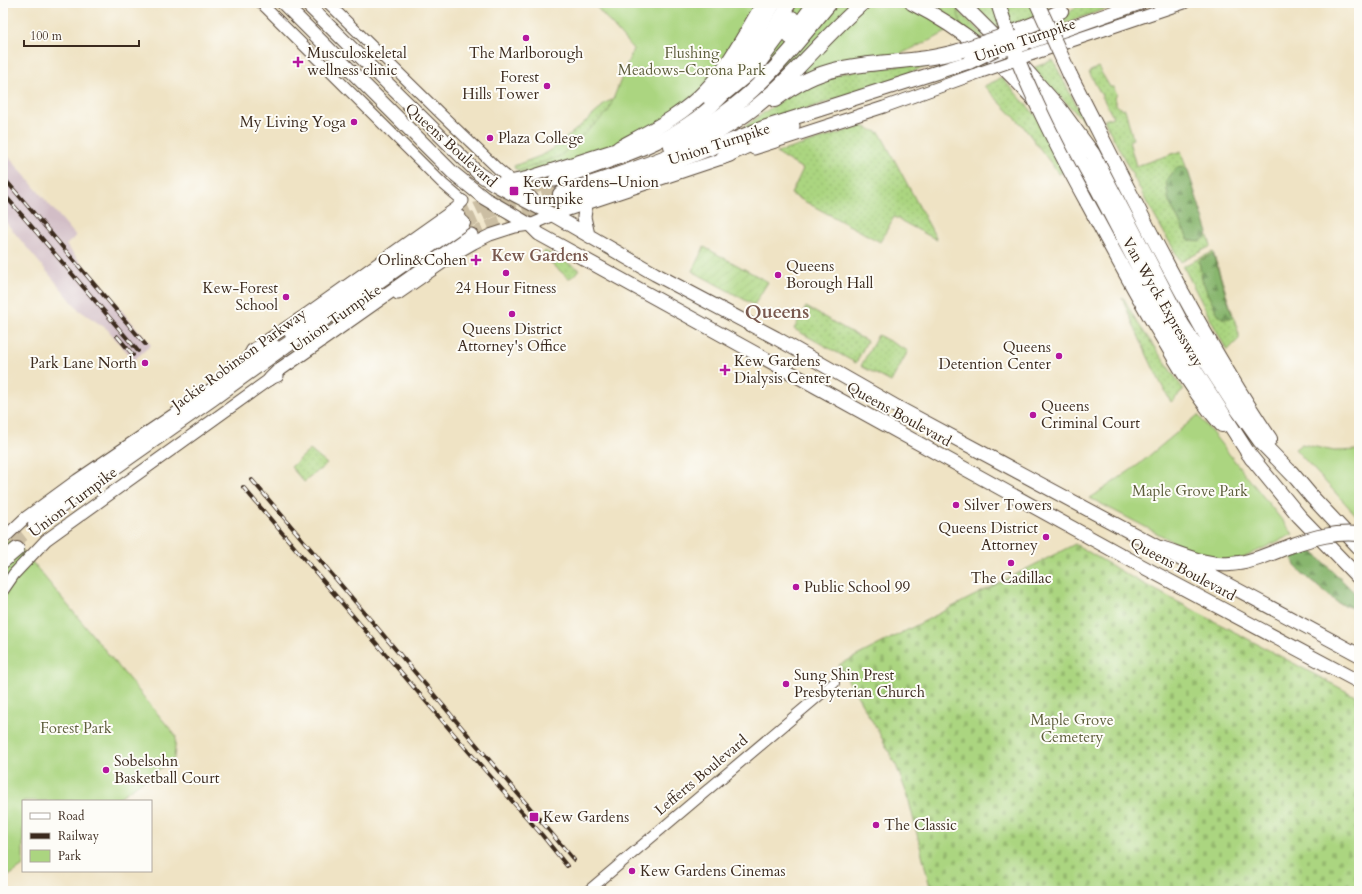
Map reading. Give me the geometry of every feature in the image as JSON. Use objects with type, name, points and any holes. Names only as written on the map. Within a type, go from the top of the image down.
[{"type":"highway","points":[[619,148],[680,113],[706,90],[725,66],[764,3]]},
{"type":"highway","points":[[731,125],[764,100],[863,3]]},
{"type":"highway","points":[[912,3],[951,25],[985,50],[1029,95],[1059,132],[1081,162],[1097,188],[1180,347],[1252,459]]},
{"type":"highway","points":[[961,3],[981,22],[1051,99],[1082,138],[1106,178],[1176,312],[1204,360],[1260,441],[1296,478]]},
{"type":"highway","name":"Van Wyck Expressway","points":[[998,3],[1016,56],[1035,101],[1087,202],[1150,317],[1190,383],[1208,409],[1300,516],[1359,578]]},
{"type":"highway","name":"Van Wyck Expressway","points":[[1037,3],[1070,75],[1178,285],[1236,388],[1296,478],[1359,547]]},
{"type":"highway","points":[[726,92],[755,68],[817,5]]},
{"type":"highway","points":[[559,190],[672,145],[708,124],[742,99],[817,5]]},
{"type":"highway","points":[[559,190],[666,157],[693,145],[763,109],[781,95],[818,75],[836,69],[929,58],[959,51],[1036,24],[1065,7]]},
{"type":"highway","points":[[969,62],[1022,40],[1050,22],[1065,7]]},
{"type":"highway","name":"Jackie Robinson Parkway","points":[[38,528],[84,489],[285,346],[465,226]]},
{"type":"highway","points":[[1161,548],[1206,562],[1230,564],[1253,559],[1316,537],[1330,534],[1359,534]]},
{"type":"highway","points":[[3,561],[9,546]]},
{"type":"main road","name":"Queens Boulevard","points":[[283,3],[452,172],[484,198],[530,225],[538,234],[1136,563],[1359,682]]},
{"type":"main road","name":"Queens Boulevard","points":[[306,3],[474,169],[494,184],[553,215],[624,256],[1075,504],[1161,548],[1359,655]]},
{"type":"main road","name":"Union Turnpike","points":[[494,184],[525,178],[619,148],[667,128],[687,115],[724,81],[776,3]]},
{"type":"main road","name":"Union Turnpike","points":[[559,190],[632,153],[657,143],[689,124],[708,110],[726,92],[745,69],[790,3]]},
{"type":"main road","name":"Union Turnpike","points":[[1022,40],[1140,3]]},
{"type":"main road","name":"Union Turnpike","points":[[270,379],[283,375],[468,246],[490,236],[515,227],[530,225],[553,215],[722,158],[877,110],[981,72],[1184,3]]},
{"type":"main road","name":"Union Turnpike","points":[[559,190],[682,160],[762,128],[969,62]]},
{"type":"main road","points":[[722,158],[779,132],[832,111],[860,97]]},
{"type":"main road","name":"Union Turnpike","points":[[242,368],[252,350],[464,201]]},
{"type":"main road","points":[[586,204],[584,217],[588,235]]},
{"type":"main road","name":"Union Turnpike","points":[[9,546],[25,518],[130,443],[242,368],[438,229],[465,226]]},
{"type":"main road","name":"Union Turnpike","points":[[3,590],[17,570],[46,540],[270,379],[279,370],[465,226]]},
{"type":"main road","points":[[615,276],[624,256]]},
{"type":"street","name":"Queens Boulevard","points":[[261,3],[443,184],[464,201]]},
{"type":"street","name":"Queens Boulevard","points":[[328,3],[421,96],[498,169],[514,180],[553,215]]},
{"type":"street","name":"Lefferts Boulevard","points":[[588,891],[834,683]]},
{"type":"shaded area","points":[[3,150],[76,236],[66,245],[151,345],[134,360],[107,329],[79,310],[3,219]]},
{"type":"green space","name":"Flushing Meadows-Corona Park","points":[[593,3],[955,3],[961,24],[935,38],[885,61],[814,77],[752,105],[516,180],[511,174],[560,156],[608,112],[633,49]]},
{"type":"green space","points":[[950,3],[984,35],[979,39],[946,15]]},
{"type":"green space","points":[[971,3],[1054,3],[1025,23],[1001,32]]},
{"type":"green space","points":[[1076,3],[1123,3],[1045,30],[1063,19],[1078,4]]},
{"type":"green space","points":[[941,60],[893,80],[737,132],[789,95],[810,84],[842,73]]},
{"type":"green space","points":[[1053,60],[1085,122],[1033,68]]},
{"type":"green space","points":[[1098,67],[1110,87],[1113,87],[1117,94],[1115,102],[1117,106],[1125,109],[1133,139],[1129,141],[1136,166],[1181,151],[1211,246],[1181,262],[1147,203],[1104,120],[1113,117],[1089,72]]},
{"type":"green space","points":[[666,76],[635,130],[523,170],[515,169],[514,166],[540,156],[554,148],[599,110],[605,103]]},
{"type":"green space","points":[[1002,78],[1060,142],[1076,166],[1059,174],[1023,126],[984,86]]},
{"type":"green space","points":[[862,126],[880,133],[937,240],[894,217],[880,242],[791,194],[803,169],[776,153]]},
{"type":"green space","points":[[1177,167],[1187,168],[1208,233],[1205,238],[1199,242],[1189,240],[1169,202],[1166,181]]},
{"type":"green space","points":[[704,247],[768,282],[754,305],[692,271]]},
{"type":"green space","points":[[545,251],[579,269],[576,274],[568,278],[542,255]]},
{"type":"green space","points":[[1213,252],[1239,334],[1239,339],[1227,351],[1183,266]]},
{"type":"green space","points":[[1213,254],[1233,317],[1225,319],[1219,316],[1208,295],[1202,279],[1199,261]]},
{"type":"green space","points":[[1123,297],[1135,319],[1184,390],[1171,402],[1145,351],[1122,298]]},
{"type":"green space","points":[[806,307],[867,341],[856,363],[794,329]]},
{"type":"green space","points":[[878,335],[908,351],[891,382],[861,366]]},
{"type":"green space","name":"Maple Grove Park","points":[[1198,415],[1293,534],[1243,558],[1222,560],[1195,553],[1090,498],[1138,465]]},
{"type":"green space","points":[[1302,444],[1334,451],[1359,450],[1359,517],[1295,449]]},
{"type":"green space","points":[[310,450],[327,464],[304,482],[291,467]]},
{"type":"green space","name":"Forest Park","points":[[13,539],[176,736],[174,759],[115,800],[22,800],[22,867],[3,880],[3,544]]},
{"type":"green space","name":"Maple Grove Cemetery","points":[[1075,544],[1131,577],[1359,698],[1359,891],[931,891],[908,797],[896,765],[839,665]]},
{"type":"green space","points":[[1307,546],[1359,597],[1359,617],[1352,608],[1338,603],[1295,566],[1291,554]]},
{"type":"tunnel","points":[[459,217],[484,205],[555,180]]},
{"type":"tunnel","points":[[463,223],[490,211],[558,187]]},
{"type":"tunnel","points":[[471,235],[500,222],[563,201]]},
{"type":"tunnel","points":[[12,543],[35,525]]},
{"type":"railway","points":[[3,177],[145,344]]},
{"type":"railway","points":[[3,193],[138,351]]},
{"type":"railway","points":[[117,336],[133,355]]},
{"type":"railway","points":[[252,480],[574,860]]},
{"type":"railway","points":[[243,487],[567,866]]},
{"type":"place","name":"The Marlborough","points":[[526,38]]},
{"type":"place","name":"Musculoskeletal wellness clinic","points":[[298,62]]},
{"type":"place","name":"Forest Hills Tower","points":[[547,86]]},
{"type":"place","name":"My Living Yoga","points":[[354,122]]},
{"type":"place","name":"Plaza College","points":[[490,138]]},
{"type":"place","name":"Kew Gardens–Union Turnpike","points":[[514,191]]},
{"type":"place","name":"Orlin&Cohen","points":[[476,260]]},
{"type":"place","name":"24 Hour Fitness","points":[[506,273]]},
{"type":"place","name":"Queens Borough Hall","points":[[778,275]]},
{"type":"place","name":"Kew-Forest School","points":[[286,297]]},
{"type":"place","name":"Queens District Attorney's Office","points":[[512,314]]},
{"type":"place","name":"Queens Detention Center","points":[[1059,356]]},
{"type":"place","name":"Park Lane North","points":[[145,363]]},
{"type":"place","name":"Kew Gardens Dialysis Center","points":[[725,370]]},
{"type":"place","name":"Queens Criminal Court","points":[[1033,415]]},
{"type":"place","name":"Silver Towers","points":[[956,505]]},
{"type":"place","name":"Queens District Attorney","points":[[1046,537]]},
{"type":"place","name":"The Cadillac","points":[[1011,563]]},
{"type":"place","name":"Public School 99","points":[[796,587]]},
{"type":"place","name":"Sung Shin Prest Presbyterian Church","points":[[786,684]]},
{"type":"place","name":"Sobelsohn Basketball Court","points":[[106,770]]},
{"type":"place","name":"Kew Gardens","points":[[534,817]]},
{"type":"place","name":"The Classic","points":[[876,825]]},
{"type":"place","name":"Kew Gardens Cinemas","points":[[632,871]]},
{"type":"district","name":"Kew Gardens","points":[[540,255]]},
{"type":"district","name":"Queens","points":[[777,311]]}]
